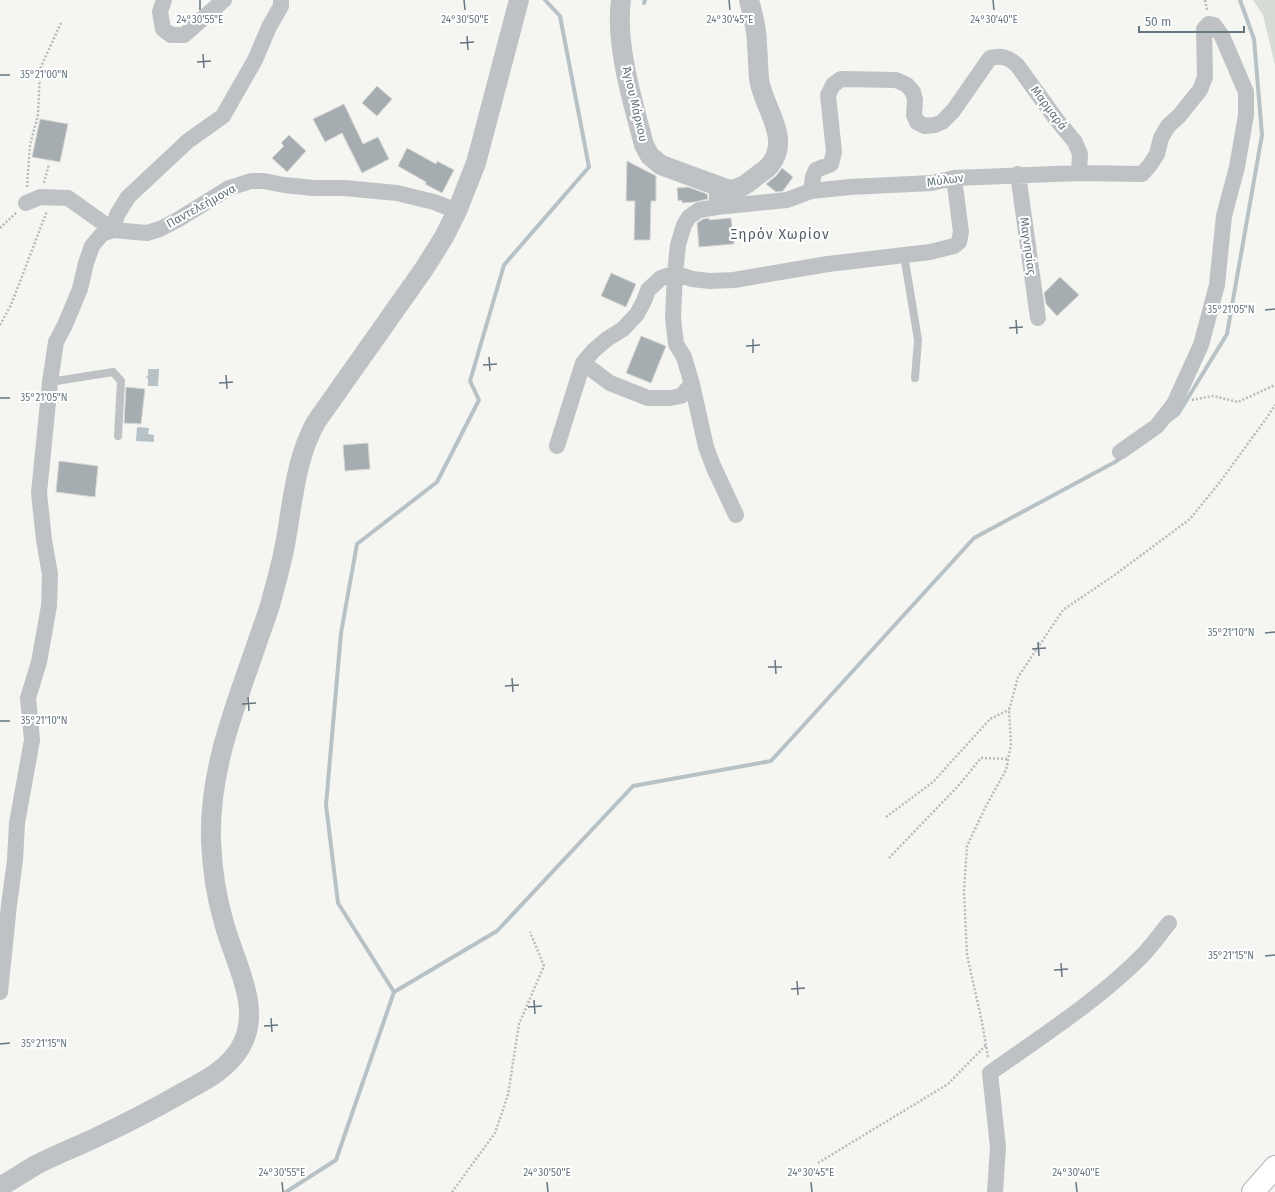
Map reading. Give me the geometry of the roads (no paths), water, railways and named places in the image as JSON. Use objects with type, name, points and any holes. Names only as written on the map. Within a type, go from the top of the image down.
[{"type":"main road","points":[[1253,1192],[1275,1167]]},
{"type":"street","points":[[164,0],[160,12],[163,30],[171,35],[184,35],[224,0]]},
{"type":"street","points":[[113,230],[117,215],[128,197],[188,141],[223,116],[255,60],[269,27],[281,6],[281,0]]},
{"type":"street","points":[[0,1187],[36,1165],[154,1109],[212,1076],[229,1063],[241,1047],[249,1024],[250,1011],[245,988],[224,925],[213,875],[211,841],[212,800],[220,757],[234,709],[272,601],[286,540],[290,506],[302,452],[309,435],[329,403],[424,269],[444,237],[457,212],[476,163],[519,0]]},
{"type":"street","name":"Άγιου Μάρκου","points":[[621,0],[620,32],[623,55],[644,145],[650,156],[661,165],[729,190],[738,189],[744,186],[770,166],[777,155],[779,143],[776,126],[765,99],[760,81],[754,17],[749,0]]},
{"type":"street","name":"Μύλων","points":[[736,515],[706,447],[692,384],[684,357],[676,344],[673,318],[675,273],[678,245],[684,225],[689,217],[699,210],[717,206],[787,200],[811,191],[932,183],[954,178],[1018,174],[1142,174],[1157,154],[1161,138],[1168,126],[1179,116],[1200,90],[1205,77],[1204,29],[1209,24],[1214,25],[1222,36],[1246,92],[1246,115],[1237,167],[1224,216],[1217,285],[1201,345],[1174,404],[1157,426],[1120,452]]},
{"type":"street","name":"Μαρμαρά","points":[[811,191],[813,177],[816,170],[831,164],[834,152],[828,95],[833,85],[841,79],[896,80],[907,85],[913,92],[915,100],[914,115],[917,122],[925,126],[935,125],[942,122],[953,111],[990,58],[998,56],[1009,58],[1017,65],[1056,119],[1075,142],[1080,154],[1079,173]]},
{"type":"street","name":"Μαγνησίας","points":[[1018,174],[1038,318]]},
{"type":"street","points":[[749,203],[756,176]]},
{"type":"street","points":[[557,446],[583,363],[593,351],[607,339],[623,329],[637,314],[648,290],[661,278],[675,273],[692,279],[710,281],[734,280],[828,264],[930,252],[954,246],[959,242],[961,232],[954,178]]},
{"type":"street","name":"Παντελεήμονα","points":[[113,230],[147,233],[160,229],[229,188],[251,181],[264,181],[314,188],[344,188],[397,193],[434,202],[457,212]]},
{"type":"street","points":[[717,186],[717,206]]},
{"type":"street","points":[[39,199],[68,198],[113,230]]},
{"type":"street","points":[[0,992],[15,860],[17,823],[32,740],[28,698],[39,662],[49,606],[50,574],[44,540],[39,494],[50,382],[56,342],[65,325],[80,288],[92,246],[102,234],[113,230]]},
{"type":"street","points":[[583,363],[610,383],[648,398],[670,398],[681,396],[692,384]]},
{"type":"street","points":[[995,1192],[998,1147],[990,1073],[1071,1016],[1102,991],[1142,956],[1169,923]]},
{"type":"lane","points":[[904,255],[918,340],[916,378]]},
{"type":"lane","points":[[50,382],[113,372],[121,381],[118,436]]},
{"type":"waterway","points":[[394,992],[338,903],[326,805],[341,633],[357,544],[437,482],[479,400],[470,381],[504,265],[589,167],[560,16],[545,0]]},
{"type":"waterway","points":[[1170,420],[1178,414],[1227,334],[1262,135],[1254,39],[1240,0]]},
{"type":"waterway","points":[[286,1192],[336,1160],[394,992],[497,931],[633,786],[771,761],[974,538],[1122,457]]},
{"type":"district","name":"Ξηρόν Χωρίον","points":[[780,234]]}]
